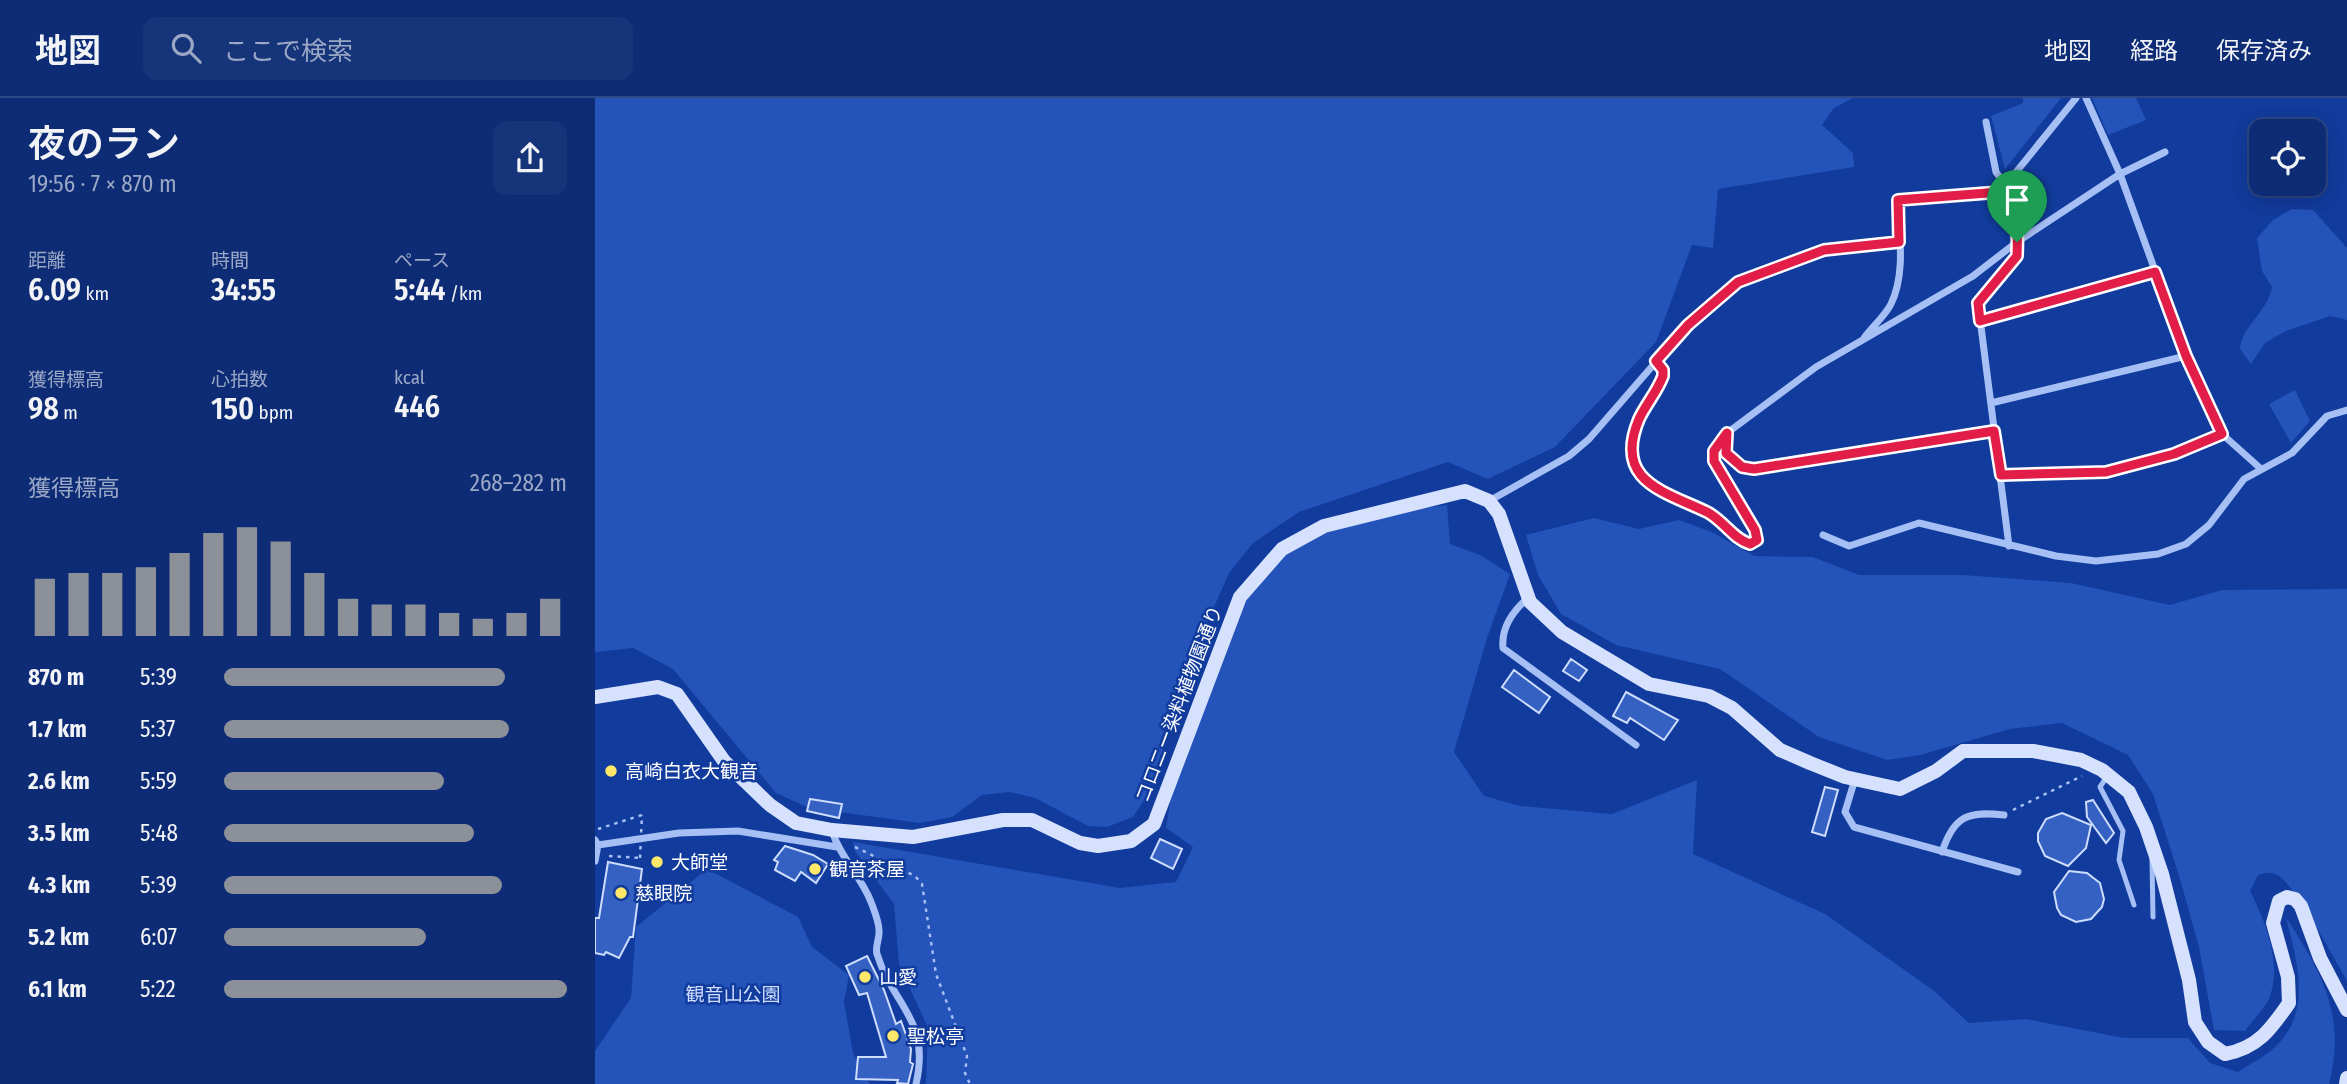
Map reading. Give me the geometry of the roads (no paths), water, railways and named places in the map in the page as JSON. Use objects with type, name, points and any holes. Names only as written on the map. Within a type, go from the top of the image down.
[{"type":"street","points":[[1861,342],[1890,307],[1897,289],[1898,200],[2000,192],[2076,98]]},
{"type":"street","points":[[2086,98],[2120,174],[2186,356],[2222,434],[2260,468]]},
{"type":"street","points":[[1986,121],[1996,172],[2011,193],[2017,242],[2017,256],[1978,303],[2009,545]]},
{"type":"street","points":[[1656,361],[1663,370],[1663,376],[1633,434],[1631,456],[1639,473],[1651,487],[1669,498],[1716,516],[1741,541],[1750,544],[1757,540],[1755,530],[1714,461],[1714,451],[1727,433],[1816,367],[1973,276],[2017,242],[2120,174],[2165,152]]},
{"type":"street","points":[[1899,242],[1824,250],[1738,282],[1688,325],[1618,408],[1569,456],[1489,501],[1506,532],[1528,597],[1562,632],[1649,684],[1709,696],[1732,708],[1780,750],[1855,779],[1900,789],[1936,771],[1963,751],[2033,751],[2081,760],[2103,772],[2129,792],[2154,850],[2189,980],[2195,1022],[2208,1042],[2225,1054],[2244,1051],[2273,1027],[2289,1003],[2288,977],[2273,923],[2279,901],[2287,897],[2295,899],[2301,906],[2320,958],[2347,1010]]},
{"type":"street","points":[[1980,321],[2155,272]]},
{"type":"street","points":[[1991,403],[2186,356]]},
{"type":"street","points":[[1823,535],[1849,546],[1919,523],[2009,545],[2096,561],[2158,554],[2186,544],[2194,538],[2209,525],[2244,479],[2292,453],[2327,416],[2347,410]]},
{"type":"street","points":[[1727,433],[1726,453],[1742,467],[1754,469],[1994,431]]},
{"type":"street","points":[[2001,475],[2106,472],[2174,454],[2222,434]]},
{"type":"street","name":"コロニー染料植物園通り","points":[[595,697],[658,687],[677,694],[725,761],[769,805],[796,823],[832,830],[913,836],[1003,820],[1032,820],[1080,843],[1098,846],[1131,841],[1154,824],[1240,597],[1282,549],[1324,526],[1465,491],[1489,501]]},
{"type":"street","points":[[1528,597],[1513,612],[1502,637],[1503,648],[1636,746]]},
{"type":"street","points":[[1855,779],[1845,812],[1854,827],[2018,872]]},
{"type":"street","points":[[1943,852],[1955,825],[1976,812],[2004,815]]},
{"type":"street","points":[[832,830],[837,847],[871,901],[880,930],[876,951],[912,1017],[919,1043],[916,1084]]},
{"type":"street","points":[[595,861],[596,842],[679,833],[739,831],[837,847]]},
{"type":"street","points":[[2346,1084],[2347,1078]]},
{"type":"lane","points":[[2103,772],[2100,787],[2123,831],[2119,860],[2134,905]]},
{"type":"lane","points":[[2153,917],[2150,869],[2154,850]]},
{"type":"place","name":"高崎白衣大観音","points":[[611,771]]},
{"type":"place","name":"大師堂","points":[[657,862]]},
{"type":"place","name":"観音茶屋","points":[[815,869]]},
{"type":"place","name":"慈眼院","points":[[621,893]]},
{"type":"place","name":"山愛","points":[[865,977]]},
{"type":"place","name":"聖松亭","points":[[893,1036]]},
{"type":"park label","name":"観音山公園","points":[[733,994]]}]
